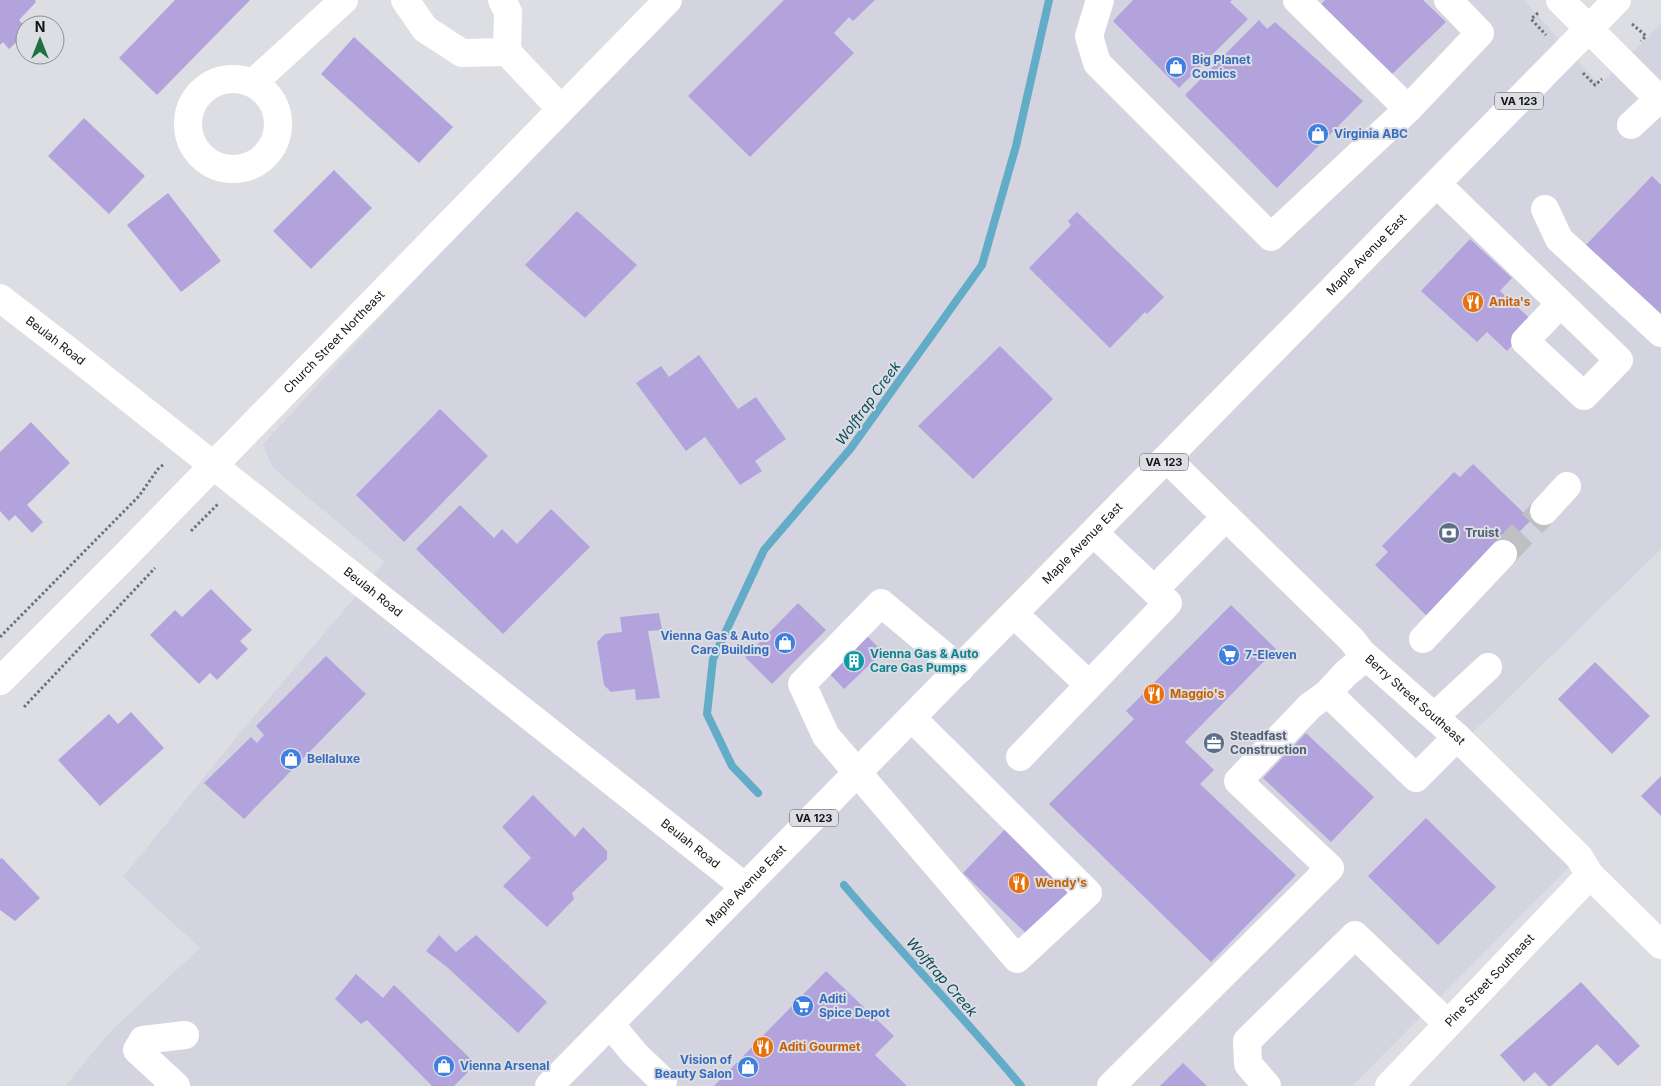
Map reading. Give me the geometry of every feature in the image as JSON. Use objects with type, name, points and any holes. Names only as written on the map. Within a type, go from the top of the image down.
[{"type":"street","points":[[253,83],[344,0]]},
{"type":"street","points":[[405,0],[425,29],[462,53],[507,52]]},
{"type":"street","points":[[502,0],[508,12],[507,52],[561,109]]},
{"type":"street","name":"Church Street Northeast","points":[[0,682],[668,0]]},
{"type":"street","points":[[1100,0],[1089,36],[1097,63],[1271,237],[1408,109],[1480,33],[1448,0]]},
{"type":"street","points":[[1297,0],[1408,109]]},
{"type":"street","points":[[1560,0],[1660,100],[1631,125]]},
{"type":"street","name":"Maple Avenue East","points":[[549,1086],[1618,0]]},
{"type":"street","points":[[1437,184],[1560,304]]},
{"type":"street","points":[[1545,209],[1559,238],[1661,333]]},
{"type":"street","name":"Beulah Road","points":[[0,298],[74,354],[745,887]]},
{"type":"street","name":"Berry Street Southeast","points":[[1167,459],[1352,640],[1360,652],[1458,737],[1579,857],[1590,875],[1661,945]]},
{"type":"street","points":[[1544,511],[1567,486]]},
{"type":"street","points":[[1154,590],[1226,517]]},
{"type":"street","points":[[1020,757],[1168,603],[1094,534]]},
{"type":"street","points":[[1423,639],[1503,554]]},
{"type":"street","points":[[912,718],[1088,893],[1017,959],[826,736],[802,684],[881,603],[960,669]]},
{"type":"street","points":[[1014,614],[1089,685]]},
{"type":"street","points":[[1111,1086],[1330,868],[1238,781],[1310,706],[1328,693],[1345,674],[1366,657]]},
{"type":"street","points":[[1435,716],[1488,666]]},
{"type":"street","points":[[1328,693],[1416,778],[1458,737]]},
{"type":"street","name":"Pine Street Southeast","points":[[1389,1086],[1590,875]]},
{"type":"street","points":[[1267,1086],[1248,1064],[1247,1041],[1354,935],[1448,1024]]},
{"type":"street","points":[[610,1024],[635,1054],[662,1081]]},
{"type":"street","points":[[176,1086],[137,1050],[143,1040],[185,1035]]},
{"type":"path","points":[[0,637],[139,496],[158,469],[164,464]]},
{"type":"path","points":[[191,532],[219,504]]},
{"type":"path","points":[[24,707],[158,565]]},
{"type":"shaded area","points":[[679,0],[1524,0],[1600,85],[1661,24],[1661,549],[1463,742],[1579,857],[1352,1086],[65,1086],[111,1031],[200,948],[123,877],[248,723],[385,562],[272,467],[263,444],[637,40]]},
{"type":"building","points":[[0,0],[35,0],[36,2],[24,15],[15,15],[15,43],[9,49],[3,42],[0,45]]},
{"type":"building","points":[[175,0],[250,0],[157,95],[119,58]]},
{"type":"building","points":[[784,0],[875,0],[853,21],[849,17],[834,33],[854,53],[750,157],[688,96]]},
{"type":"building","points":[[1133,0],[1232,0],[1230,2],[1248,19],[1179,88],[1113,21]]},
{"type":"building","points":[[1325,0],[1423,0],[1446,22],[1387,79],[1317,9]]},
{"type":"building","points":[[1259,20],[1267,29],[1275,22],[1363,101],[1277,188],[1185,95]]},
{"type":"building","points":[[354,37],[453,127],[419,163],[321,74]]},
{"type":"building","points":[[84,118],[145,176],[109,214],[48,156]]},
{"type":"building","points":[[334,170],[372,208],[311,269],[273,231]]},
{"type":"building","points":[[1652,176],[1661,185],[1661,317],[1586,245]]},
{"type":"building","points":[[168,193],[221,261],[181,292],[127,225]]},
{"type":"building","points":[[577,211],[637,265],[585,318],[525,265]]},
{"type":"building","points":[[1077,212],[1164,297],[1147,314],[1145,312],[1110,348],[1029,268],[1071,225],[1068,221]]},
{"type":"building","name":"Anita's","points":[[1470,239],[1512,278],[1500,291],[1534,322],[1507,351],[1487,332],[1477,342],[1421,291]]},
{"type":"building","points":[[1000,346],[1053,399],[973,479],[918,426]]},
{"type":"building","points":[[699,355],[738,409],[756,397],[786,439],[755,461],[762,471],[740,485],[705,437],[686,451],[636,383],[661,366],[669,377]]},
{"type":"building","points":[[440,409],[488,456],[404,542],[356,495]]},
{"type":"building","points":[[31,422],[70,463],[27,505],[43,522],[32,533],[15,515],[9,521],[0,511],[0,452]]},
{"type":"building","points":[[1473,464],[1531,520],[1432,621],[1375,565],[1388,552],[1382,546],[1454,472],[1460,477]]},
{"type":"building","points":[[460,505],[494,538],[502,529],[517,544],[551,509],[590,547],[503,634],[416,549]]},
{"type":"building","points":[[211,589],[252,630],[240,641],[248,649],[217,680],[210,673],[199,684],[150,635],[175,610],[182,617]]},
{"type":"building","name":"Vienna Gas & Auto Care Building","points":[[798,603],[826,630],[772,684],[745,657]]},
{"type":"building","points":[[1231,605],[1276,649],[1185,742],[1214,770],[1200,784],[1296,875],[1211,962],[1049,804],[1134,719],[1126,711]]},
{"type":"building","points":[[659,613],[662,630],[648,631],[660,698],[636,700],[635,689],[611,692],[604,685],[597,642],[605,634],[622,632],[620,617]]},
{"type":"building","name":"Vienna Gas & Auto Care Gas Pumps","points":[[864,633],[883,652],[844,689],[826,670]]},
{"type":"building","points":[[326,656],[366,694],[244,819],[204,783],[251,737],[257,743],[264,735],[256,726]]},
{"type":"building","points":[[1595,662],[1650,716],[1612,754],[1558,699]]},
{"type":"building","points":[[131,712],[164,748],[100,806],[58,760],[109,714],[118,724]]},
{"type":"building","points":[[1306,733],[1374,797],[1331,842],[1263,778]]},
{"type":"building","points":[[1661,776],[1661,816],[1641,796]]},
{"type":"building","points":[[533,795],[575,837],[583,827],[607,851],[607,859],[572,893],[574,899],[547,927],[503,886],[531,858],[502,827]]},
{"type":"building","points":[[1426,818],[1496,887],[1438,945],[1368,876]]},
{"type":"building","name":"Wendy's","points":[[1007,827],[1075,893],[1031,938],[963,873]]},
{"type":"building","points":[[2,858],[40,898],[15,921],[0,910],[0,859]]},
{"type":"building","points":[[439,935],[456,952],[476,935],[547,1002],[518,1033],[447,967],[426,951]]},
{"type":"building","points":[[826,971],[894,1036],[875,1055],[907,1086],[714,1086]]},
{"type":"building","points":[[356,974],[383,998],[394,985],[476,1064],[454,1086],[432,1086],[367,1020],[361,1024],[335,999]]},
{"type":"building","points":[[1581,982],[1640,1046],[1618,1066],[1597,1044],[1551,1086],[1548,1086],[1535,1072],[1524,1082],[1500,1055]]},
{"type":"building","points":[[1183,1063],[1207,1086],[1160,1086]]},
{"type":"waterway","name":"Wolftrap Creek","points":[[758,793],[732,766],[707,714],[713,659],[764,550],[851,448],[982,265],[1016,146],[1049,0]]},
{"type":"waterway","name":"Wolftrap Creek","points":[[844,885],[1021,1086]]},
{"type":"tunnel","points":[[1503,554],[1544,511]]},
{"type":"place","name":"Big Planet Comics","points":[[1176,67]]},
{"type":"place","name":"Virginia ABC","points":[[1318,134]]},
{"type":"place","name":"Anita's","points":[[1473,302]]},
{"type":"place","name":"Truist","points":[[1449,533]]},
{"type":"place","name":"Vienna Gas & Auto Care Building","points":[[785,643]]},
{"type":"place","name":"7-Eleven","points":[[1229,655]]},
{"type":"place","name":"Vienna Gas & Auto Care Gas Pumps","points":[[854,661]]},
{"type":"place","name":"Maggio's","points":[[1154,694]]},
{"type":"place","name":"Steadfast Construction","points":[[1214,743]]},
{"type":"place","name":"Bellaluxe","points":[[291,759]]},
{"type":"place","name":"Wendy's","points":[[1019,883]]},
{"type":"place","name":"Aditi Spice Depot","points":[[803,1006]]},
{"type":"place","name":"Aditi Gourmet","points":[[763,1047]]},
{"type":"place","name":"Vienna Arsenal","points":[[444,1066]]},
{"type":"place","name":"Vision of Beauty Salon","points":[[748,1067]]}]
